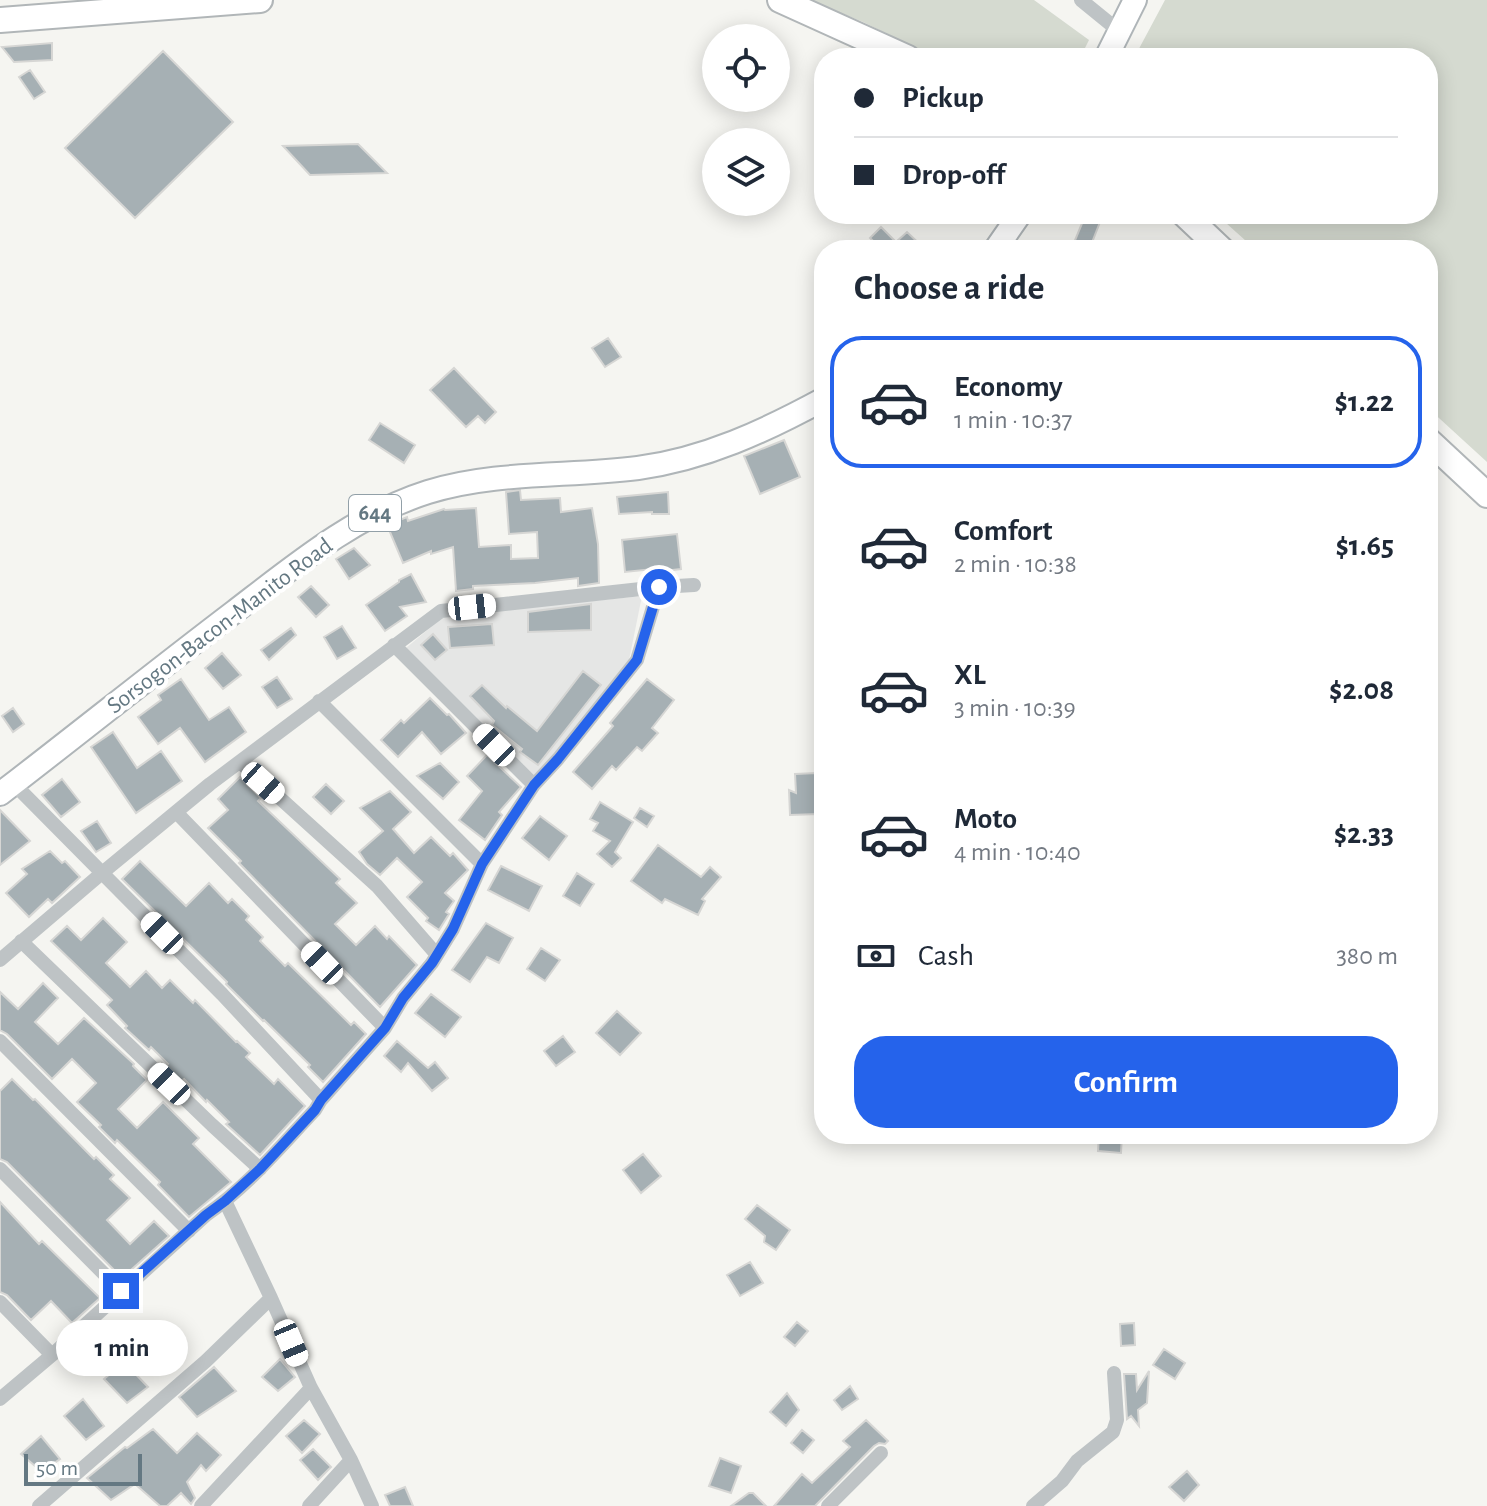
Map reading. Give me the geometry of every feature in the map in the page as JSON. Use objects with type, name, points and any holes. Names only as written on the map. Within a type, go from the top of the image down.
[{"type":"highway","points":[[0,20],[260,0]]},
{"type":"highway","points":[[780,0],[886,48]]},
{"type":"highway","points":[[1195,224],[1211,240]]},
{"type":"highway","points":[[1438,449],[1487,495]]},
{"type":"main road","points":[[1111,48],[1135,0]]},
{"type":"main road","name":"Sorsogon-Bacon-Manito Road","points":[[7,789],[261,591],[331,540],[381,509],[463,483],[626,469],[675,461],[758,434],[814,404]]},
{"type":"street","points":[[1081,0],[1119,31]]},
{"type":"street","points":[[0,960],[176,812],[441,611],[694,585]]},
{"type":"street","points":[[0,1399],[260,1169],[385,1028],[453,929],[482,864],[534,785],[637,660],[659,587]]},
{"type":"street","points":[[394,645],[534,785]]},
{"type":"street","points":[[319,701],[482,864]]},
{"type":"street","points":[[240,762],[377,886],[437,955]]},
{"type":"street","points":[[7,789],[102,873],[321,1100]]},
{"type":"street","points":[[176,812],[385,1028]]},
{"type":"street","points":[[21,941],[260,1169]]},
{"type":"street","points":[[0,1041],[189,1231]]},
{"type":"street","points":[[0,1169],[121,1291]]},
{"type":"street","points":[[225,1201],[311,1388],[351,1460],[372,1506]]},
{"type":"street","points":[[39,1506],[206,1361],[271,1298]]},
{"type":"street","points":[[0,1302],[52,1355]]},
{"type":"street","points":[[1033,1506],[1062,1481],[1077,1461],[1113,1432],[1117,1420],[1114,1373]]},
{"type":"street","points":[[201,1506],[311,1388]]},
{"type":"street","points":[[828,1506],[881,1453]]},
{"type":"street","points":[[309,1506],[351,1460]]},
{"type":"shaded area","points":[[810,0],[1034,0],[1089,40],[1085,48],[916,48]]},
{"type":"shaded area","points":[[1165,0],[1487,0],[1487,462],[1438,417],[1438,240],[1245,240],[1227,224],[1438,224],[1438,48],[1139,48]]},
{"type":"shaded area","points":[[642,596],[628,665],[535,776],[406,648],[444,616]]},
{"type":"building","points":[[52,43],[52,60],[14,62],[2,47]]},
{"type":"building","points":[[163,51],[233,122],[135,218],[65,148]]},
{"type":"building","points":[[30,70],[45,92],[34,99],[19,77]]},
{"type":"building","points":[[358,144],[387,173],[310,175],[283,146]]},
{"type":"building","points":[[1082,224],[1099,224],[1093,240],[1075,240]]},
{"type":"building","points":[[881,227],[894,240],[872,240],[870,238]]},
{"type":"building","points":[[907,232],[915,240],[898,240]]},
{"type":"building","points":[[608,338],[621,357],[605,367],[592,348]]},
{"type":"building","points":[[454,368],[496,412],[485,423],[478,416],[466,427],[430,390]]},
{"type":"building","points":[[380,423],[415,445],[404,463],[369,440]]},
{"type":"building","points":[[784,440],[800,477],[760,494],[744,456]]},
{"type":"building","points":[[520,490],[521,500],[560,498],[561,512],[592,508],[598,544],[599,583],[578,586],[578,578],[473,586],[473,589],[456,591],[453,547],[431,554],[431,551],[403,563],[387,525],[444,509],[476,508],[479,547],[511,545],[511,559],[538,558],[537,532],[509,534],[506,492]]},
{"type":"building","points":[[668,492],[669,514],[619,514],[617,497]]},
{"type":"building","points":[[677,534],[681,569],[625,572],[622,540]]},
{"type":"building","points":[[354,548],[370,565],[349,579],[336,559]]},
{"type":"building","points":[[411,574],[426,602],[400,607],[407,616],[385,631],[366,605]]},
{"type":"building","points":[[311,586],[329,605],[316,617],[298,597]]},
{"type":"building","points":[[591,604],[591,630],[528,632],[528,612]]},
{"type":"building","points":[[492,624],[494,645],[450,648],[448,627]]},
{"type":"building","points":[[342,626],[356,648],[337,659],[324,637]]},
{"type":"building","points":[[291,628],[296,635],[269,660],[261,650]]},
{"type":"building","points":[[433,634],[447,650],[435,660],[421,645]]},
{"type":"building","points":[[222,653],[241,675],[223,689],[205,668]]},
{"type":"building","points":[[583,671],[601,685],[538,765],[492,725],[494,721],[470,696],[482,685],[537,731]]},
{"type":"building","points":[[277,677],[292,699],[277,708],[262,687]]},
{"type":"building","points":[[181,679],[209,720],[229,707],[246,732],[205,762],[180,728],[158,744],[138,717],[161,700],[158,695]]},
{"type":"building","points":[[647,679],[674,700],[652,728],[658,733],[642,751],[637,747],[616,770],[612,766],[592,789],[573,772],[613,726],[610,723]]},
{"type":"building","points":[[430,698],[466,733],[441,754],[422,732],[398,757],[381,740]]},
{"type":"building","points":[[13,708],[24,724],[13,732],[2,716]]},
{"type":"building","points":[[113,732],[137,768],[161,751],[182,781],[136,813],[91,747]]},
{"type":"building","points":[[487,755],[521,787],[499,812],[502,815],[485,840],[459,820],[482,791],[467,776]]},
{"type":"building","points":[[440,763],[459,782],[443,799],[417,776]]},
{"type":"building","points":[[814,773],[814,814],[790,815],[789,790],[796,793],[795,774]]},
{"type":"building","points":[[240,777],[261,798],[258,801],[340,879],[336,883],[357,903],[335,924],[356,945],[375,926],[417,965],[380,1007],[208,828],[228,810],[218,799]]},
{"type":"building","points":[[62,779],[80,802],[61,817],[42,795]]},
{"type":"building","points":[[326,784],[344,801],[331,814],[313,797]]},
{"type":"building","points":[[390,791],[411,812],[393,829],[414,853],[431,837],[450,856],[453,853],[468,870],[445,893],[454,901],[439,930],[426,921],[428,918],[407,897],[422,882],[397,858],[380,875],[359,852],[383,831],[360,808]]},
{"type":"building","points":[[600,802],[633,822],[615,852],[621,858],[612,867],[597,854],[610,841],[593,831],[598,823],[590,819]]},
{"type":"building","points":[[640,808],[654,816],[647,827],[634,818]]},
{"type":"building","points":[[0,810],[30,841],[0,865]]},
{"type":"building","points":[[540,816],[567,836],[549,860],[522,838]]},
{"type":"building","points":[[97,821],[111,843],[96,852],[81,831]]},
{"type":"building","points":[[658,845],[701,877],[710,867],[721,877],[702,899],[705,901],[698,915],[665,899],[662,903],[631,881]]},
{"type":"building","points":[[50,851],[80,877],[52,903],[48,899],[29,917],[6,893],[27,874],[22,869]]},
{"type":"building","points":[[140,861],[186,906],[209,883],[228,903],[232,899],[249,916],[246,920],[263,937],[260,941],[285,966],[288,963],[351,1025],[354,1022],[366,1034],[323,1082],[308,1067],[310,1065],[122,879]]},
{"type":"building","points":[[501,866],[542,886],[529,911],[488,890]]},
{"type":"building","points":[[577,873],[594,884],[580,906],[563,896]]},
{"type":"building","points":[[103,918],[127,942],[106,963],[130,987],[146,971],[162,988],[170,980],[250,1053],[246,1057],[274,1084],[278,1079],[305,1106],[260,1155],[226,1124],[229,1122],[207,1100],[166,1067],[168,1064],[151,1047],[149,1050],[125,1028],[127,1026],[107,1005],[112,1000],[51,941],[67,926],[81,940]]},
{"type":"building","points":[[486,923],[513,938],[499,963],[487,957],[470,982],[452,970]]},
{"type":"building","points":[[541,948],[560,960],[545,981],[527,969]]},
{"type":"building","points":[[43,983],[58,998],[35,1022],[58,1044],[84,1018],[147,1080],[118,1109],[137,1128],[163,1102],[199,1138],[193,1144],[231,1182],[189,1217],[158,1185],[160,1182],[117,1140],[115,1143],[77,1102],[96,1083],[72,1059],[52,1079],[0,1030],[0,992],[18,1009]]},
{"type":"building","points":[[431,994],[461,1017],[445,1037],[415,1013]]},
{"type":"building","points":[[617,1011],[641,1033],[620,1055],[596,1033]]},
{"type":"building","points":[[563,1036],[575,1052],[556,1066],[544,1051]]},
{"type":"building","points":[[397,1041],[428,1068],[435,1062],[448,1078],[432,1091],[408,1063],[401,1072],[384,1056]]},
{"type":"building","points":[[12,1079],[114,1175],[110,1179],[130,1198],[107,1220],[130,1244],[154,1221],[169,1236],[122,1278],[7,1162],[0,1159],[0,1091]]},
{"type":"building","points":[[1098,1144],[1121,1144],[1121,1153],[1098,1151]]},
{"type":"building","points":[[643,1154],[661,1176],[641,1193],[623,1170]]},
{"type":"building","points":[[0,1202],[39,1244],[42,1241],[100,1298],[72,1323],[51,1301],[31,1320],[7,1295],[0,1292]]},
{"type":"building","points":[[757,1205],[790,1230],[776,1250],[764,1242],[765,1236],[745,1219]]},
{"type":"building","points":[[750,1262],[763,1283],[740,1296],[727,1275]]},
{"type":"building","points":[[797,1322],[808,1331],[795,1346],[784,1337]]},
{"type":"building","points":[[1134,1323],[1135,1345],[1121,1346],[1120,1324]]},
{"type":"building","points":[[1164,1349],[1185,1363],[1175,1379],[1153,1365]]},
{"type":"building","points":[[280,1359],[295,1377],[278,1391],[262,1377]]},
{"type":"building","points":[[124,1362],[148,1387],[127,1403],[104,1379]]},
{"type":"building","points":[[214,1367],[236,1391],[197,1417],[179,1397]]},
{"type":"building","points":[[1149,1371],[1147,1403],[1138,1410],[1139,1426],[1131,1416],[1127,1419],[1124,1374],[1136,1374],[1137,1390]]},
{"type":"building","points":[[850,1386],[858,1399],[842,1410],[834,1400]]},
{"type":"building","points":[[787,1393],[799,1410],[786,1426],[770,1412]]},
{"type":"building","points":[[83,1399],[104,1426],[86,1440],[64,1416]]},
{"type":"building","points":[[304,1420],[320,1434],[302,1453],[286,1436]]},
{"type":"building","points":[[866,1420],[888,1441],[885,1444],[874,1446],[815,1506],[774,1506],[802,1474],[812,1483],[850,1447],[843,1441]]},
{"type":"building","points":[[153,1429],[177,1453],[197,1433],[221,1455],[206,1471],[201,1465],[187,1482],[195,1498],[191,1504],[181,1493],[167,1506],[160,1506],[135,1484],[111,1500],[87,1478]]},
{"type":"building","points":[[802,1430],[814,1440],[803,1453],[791,1443]]},
{"type":"building","points":[[41,1436],[60,1459],[42,1472],[21,1454]]},
{"type":"building","points":[[313,1449],[331,1467],[318,1480],[300,1460]]},
{"type":"building","points":[[720,1458],[741,1466],[731,1493],[709,1486]]},
{"type":"building","points":[[1187,1471],[1199,1485],[1184,1501],[1169,1487]]},
{"type":"building","points":[[405,1487],[413,1506],[390,1506],[385,1495]]},
{"type":"building","points":[[753,1493],[766,1506],[731,1506]]},
{"type":"route","points":[[121,1291],[260,1169],[385,1028],[453,929],[482,864],[534,785],[637,660],[659,587]]}]
